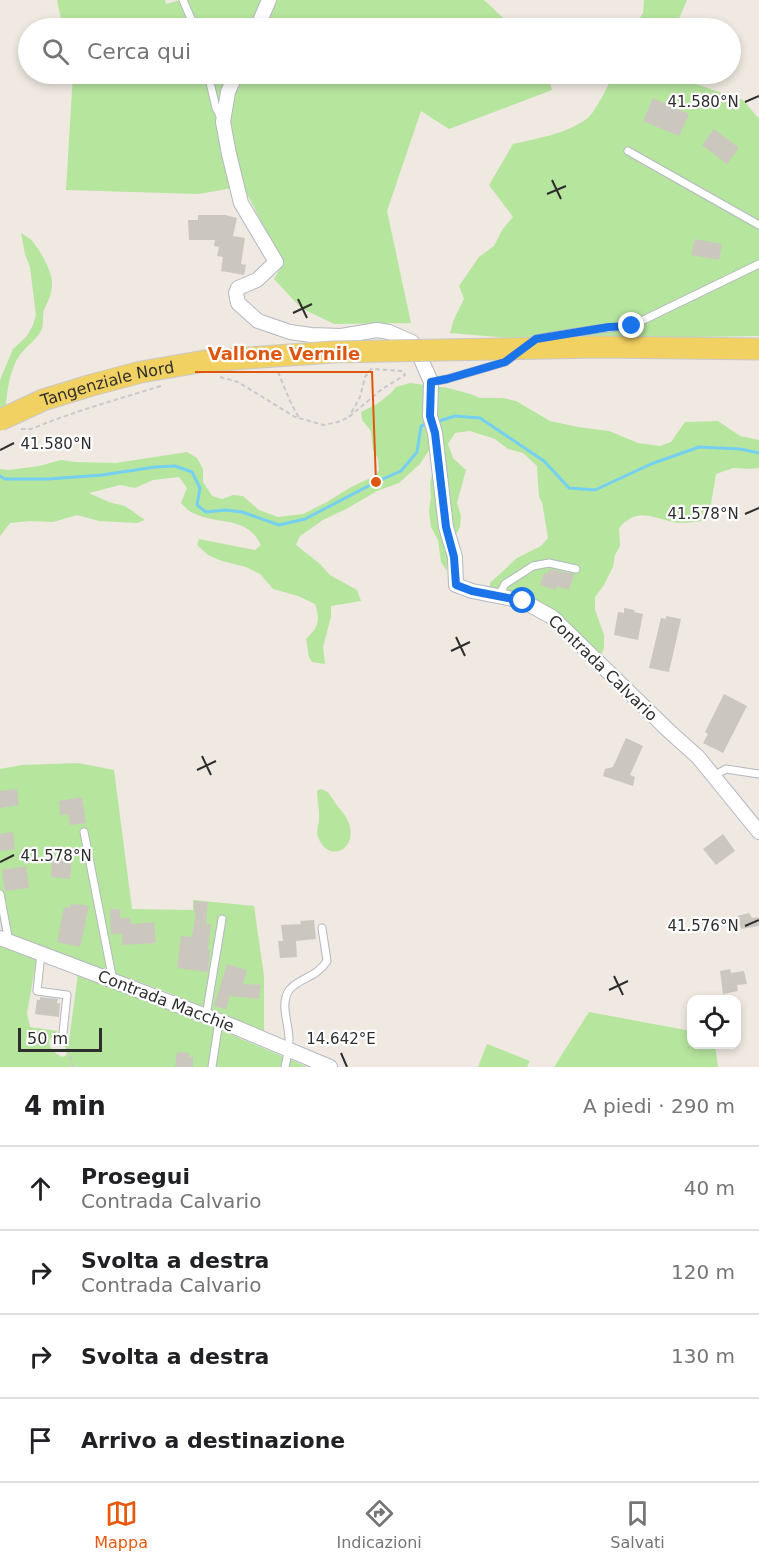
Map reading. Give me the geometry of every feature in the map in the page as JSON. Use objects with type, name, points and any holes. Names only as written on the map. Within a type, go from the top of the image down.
[{"type":"main road","name":"Tangenziale Nord","points":[[0,420],[44,400],[92,385],[141,372],[205,361],[333,352],[599,347],[759,349]]},
{"type":"street","points":[[261,18],[269,0]]},
{"type":"street","name":"Contrada Calvario","points":[[232,84],[228,92],[223,122],[235,183],[241,203],[276,262],[257,280],[238,288],[236,292],[238,303],[258,321],[290,332],[340,336],[377,330],[390,332],[412,342],[431,382],[430,416],[435,433],[446,527],[454,557],[456,585],[472,591],[523,601],[552,617],[698,757],[759,832]]},
{"type":"street","name":"Contrada Macchie","points":[[4,940],[213,1018],[330,1067]]},
{"type":"lane","points":[[183,0],[191,18]]},
{"type":"lane","points":[[210,84],[216,108],[223,122]]},
{"type":"lane","points":[[628,151],[759,225]]},
{"type":"lane","points":[[431,382],[505,362],[536,339],[609,327],[632,326],[759,264]]},
{"type":"lane","points":[[499,595],[505,584],[533,566],[549,563],[576,569]]},
{"type":"lane","points":[[713,776],[726,769],[759,774]]},
{"type":"lane","points":[[84,832],[113,981]]},
{"type":"lane","points":[[0,894],[4,940]]},
{"type":"lane","points":[[212,1067],[213,1018],[222,919]]},
{"type":"lane","points":[[285,1067],[289,1040],[285,1003],[288,993],[295,985],[318,972],[327,961],[322,928]]},
{"type":"lane","points":[[41,954],[37,991],[67,994],[63,1033]]},
{"type":"path","points":[[277,368],[299,418]]},
{"type":"path","points":[[219,377],[238,382],[299,418],[324,425],[349,417],[382,389],[405,375],[403,371],[370,369],[365,377],[360,397],[349,417]]},
{"type":"path","points":[[21,429],[31,429],[94,405],[168,384]]},
{"type":"path","points":[[63,1033],[73,1067]]},
{"type":"green space","points":[[57,0],[165,0],[166,4],[180,0],[484,0],[503,18],[61,18]]},
{"type":"green space","points":[[644,0],[687,0],[679,18],[640,18],[643,13]]},
{"type":"green space","points":[[72,84],[550,84],[552,90],[449,129],[421,111],[387,211],[411,323],[334,324],[301,308],[274,279],[283,264],[243,186],[199,194],[66,190]]},
{"type":"green space","points":[[608,84],[696,84],[743,100],[759,119],[759,336],[510,338],[450,333],[464,299],[459,286],[479,257],[494,246],[502,230],[513,217],[489,185],[513,144],[561,132],[580,123],[588,118]]},
{"type":"green space","points":[[21,233],[32,241],[42,256],[52,279],[52,288],[43,312],[42,329],[17,360],[9,382],[5,411],[0,415],[0,380],[13,349],[27,336],[36,315],[30,267]]},
{"type":"green space","points":[[410,383],[448,388],[480,398],[503,398],[516,401],[550,421],[609,431],[638,443],[660,446],[671,442],[685,422],[718,421],[740,436],[759,440],[759,468],[733,468],[716,474],[710,510],[702,521],[677,523],[644,515],[632,518],[619,528],[620,546],[615,555],[613,567],[595,597],[595,610],[604,635],[604,648],[601,655],[560,616],[541,606],[490,590],[490,583],[517,558],[541,546],[548,538],[542,502],[539,497],[537,466],[523,453],[508,449],[495,439],[470,431],[455,433],[448,444],[453,458],[466,470],[457,503],[461,516],[460,527],[447,554],[447,571],[441,562],[438,540],[431,527],[430,482],[433,472],[431,447],[420,464],[399,483],[377,491],[323,520],[300,536],[296,545],[330,575],[357,590],[361,601],[331,606],[331,617],[323,647],[325,664],[312,662],[306,639],[317,623],[318,615],[315,604],[298,596],[273,589],[260,574],[208,555],[197,545],[199,539],[255,550],[261,545],[255,535],[239,525],[210,519],[188,510],[181,503],[187,488],[179,477],[153,480],[135,488],[120,485],[89,493],[125,506],[145,520],[137,523],[99,521],[77,515],[53,522],[10,523],[0,536],[0,469],[39,466],[61,460],[116,463],[187,452],[197,458],[203,469],[203,482],[212,496],[222,499],[233,495],[243,496],[259,510],[278,517],[303,514],[375,476],[379,470],[378,458],[373,450],[371,431],[362,420],[361,412],[377,404],[396,387]]},
{"type":"green space","points":[[78,763],[114,770],[132,909],[193,910],[193,900],[254,906],[264,976],[264,1031],[164,991],[2,933],[0,918],[0,769],[22,765]]},
{"type":"green space","points":[[320,789],[330,795],[345,816],[351,833],[346,847],[335,852],[328,850],[318,837],[317,791]]},
{"type":"green space","points":[[0,943],[37,957],[27,1013],[30,1027],[58,1031],[49,1041],[51,1048],[62,1057],[67,1055],[64,1041],[69,1040],[78,974],[168,1008],[308,1067],[0,1067]]},
{"type":"green space","points":[[589,1012],[687,1030],[687,1049],[716,1049],[718,1067],[554,1067]]},
{"type":"green space","points":[[487,1044],[530,1061],[527,1067],[478,1067]]},
{"type":"building","points":[[653,98],[689,114],[679,136],[643,121]]},
{"type":"building","points":[[714,129],[739,148],[727,164],[702,145]]},
{"type":"building","points":[[198,215],[225,215],[237,218],[233,236],[245,238],[241,264],[246,265],[244,275],[221,271],[223,257],[217,256],[219,247],[214,246],[215,240],[189,240],[188,220],[198,220]]},
{"type":"building","points":[[695,239],[722,244],[719,260],[691,255]]},
{"type":"building","points":[[549,569],[574,574],[569,590],[557,586],[556,590],[540,585],[544,573],[547,574]]},
{"type":"building","points":[[624,608],[643,614],[638,640],[614,635],[618,612],[624,613]]},
{"type":"building","points":[[666,616],[681,619],[669,672],[649,668],[661,618],[666,619]]},
{"type":"building","points":[[724,694],[747,706],[723,753],[703,743],[708,734],[705,732]]},
{"type":"building","points":[[626,738],[643,746],[630,775],[635,777],[633,786],[603,776],[605,769],[613,767]]},
{"type":"building","points":[[17,789],[19,805],[0,808],[0,791]]},
{"type":"building","points":[[82,797],[86,823],[70,825],[68,814],[60,815],[59,801]]},
{"type":"building","points":[[13,832],[15,849],[0,851],[0,834]]},
{"type":"building","points":[[723,834],[735,851],[716,865],[703,849]]},
{"type":"building","points":[[52,857],[72,859],[70,879],[51,877]]},
{"type":"building","points":[[26,866],[29,888],[5,891],[2,870]]},
{"type":"building","points":[[194,901],[208,902],[206,924],[211,924],[208,972],[177,968],[181,936],[192,937],[196,913],[194,913]]},
{"type":"building","points":[[71,904],[89,906],[80,947],[57,942],[64,907],[70,908]]},
{"type":"building","points":[[110,909],[120,909],[120,918],[130,918],[131,924],[154,922],[156,943],[122,945],[122,934],[111,934]]},
{"type":"building","points":[[749,913],[752,918],[758,917],[759,926],[741,929],[737,916]]},
{"type":"building","points":[[314,920],[316,939],[296,941],[297,957],[280,958],[278,941],[283,941],[281,925],[301,924],[300,921]]},
{"type":"building","points":[[227,964],[247,970],[243,984],[261,985],[259,999],[230,996],[226,1009],[214,1006]]},
{"type":"building","points":[[730,969],[731,973],[744,971],[747,984],[737,985],[738,991],[723,994],[720,971]]},
{"type":"building","points":[[40,997],[58,999],[59,1017],[35,1014],[37,1000],[40,1000]]},
{"type":"building","points":[[177,1052],[189,1053],[189,1057],[193,1057],[193,1067],[175,1067]]},
{"type":"waterway","points":[[436,422],[455,416],[480,418],[544,461],[569,488],[595,490],[651,464],[699,447],[740,449],[759,453]]},
{"type":"waterway","points":[[0,476],[5,479],[49,479],[175,466],[192,472],[200,488],[197,505],[206,512],[225,510],[242,512],[279,525],[305,519],[401,471],[417,452],[421,426],[429,423]]},
{"type":"place","name":"Vallone Vernile","points":[[376,482]]},
{"type":"route","points":[[523,601],[472,591],[456,585],[454,557],[446,527],[435,433],[430,416],[431,382],[505,362],[536,339],[609,327],[632,326]]}]
